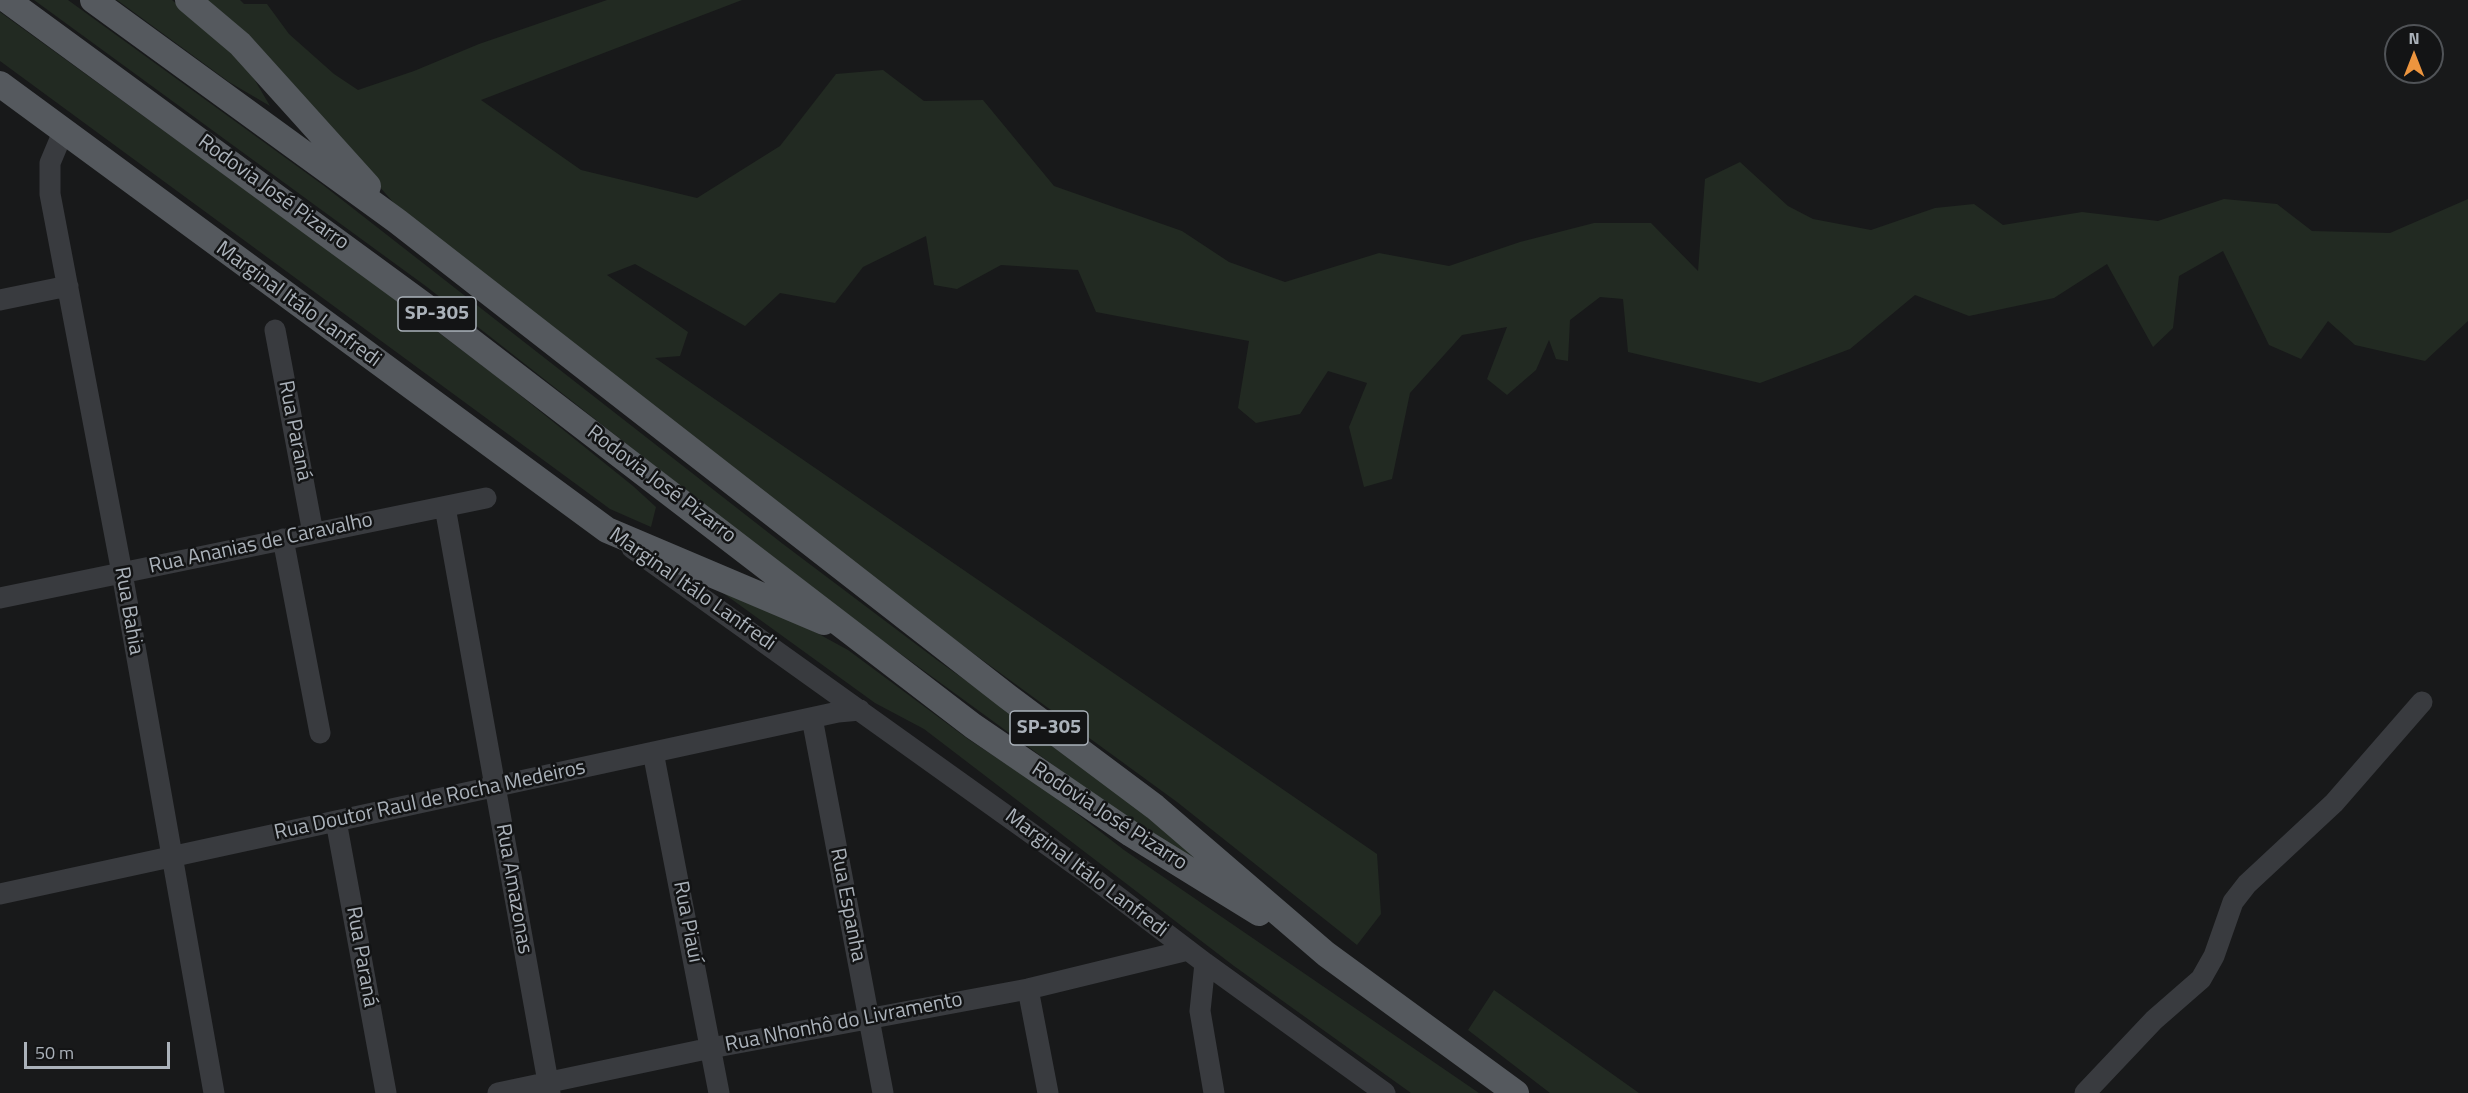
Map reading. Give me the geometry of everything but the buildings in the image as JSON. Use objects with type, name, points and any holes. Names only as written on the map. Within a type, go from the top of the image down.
[{"type":"main road","name":"Rodovia José Pizarro","points":[[7,0],[436,314],[973,726],[1121,827],[1326,954],[1516,1093]]},
{"type":"main road","name":"Rodovia José Pizarro","points":[[93,0],[398,221],[1008,697],[1155,807],[1326,954]]},
{"type":"main road","points":[[188,0],[240,44],[347,161],[398,221]]},
{"type":"main road","name":"Marginal Itálo Lanfredi","points":[[0,84],[213,243],[606,530]]},
{"type":"main road","points":[[606,530],[860,638]]},
{"type":"street","name":"Rua Bahia","points":[[63,132],[50,163],[50,194],[122,573],[214,1093]]},
{"type":"street","points":[[0,300],[68,286]]},
{"type":"street","name":"Rua Paraná","points":[[275,330],[313,533]]},
{"type":"street","name":"Rua Ananias de Caravalho","points":[[0,597],[486,498]]},
{"type":"street","name":"Rua Amazonas","points":[[445,507],[549,1088]]},
{"type":"street","name":"Marginal Itálo Lanfredi","points":[[606,530],[1088,874],[1205,963],[1385,1093]]},
{"type":"street","points":[[283,539],[320,733]]},
{"type":"street","points":[[2085,1093],[2154,1020],[2201,979],[2214,956],[2233,902],[2247,884],[2334,803],[2422,702]]},
{"type":"street","name":"Rua Doutor Raul de Rocha Medeiros","points":[[0,894],[812,718],[860,711]]},
{"type":"street","name":"Rua Espanha","points":[[812,718],[883,1093]]},
{"type":"street","name":"Rua Piauí","points":[[653,752],[719,1093]]},
{"type":"street","name":"Rua Paraná","points":[[336,821],[386,1093]]},
{"type":"street","name":"Rua Nhonhô do Livramento","points":[[498,1093],[549,1088],[711,1048],[1028,989],[1188,950]]},
{"type":"street","points":[[1205,963],[1200,1011],[1214,1093]]},
{"type":"street","points":[[1028,989],[1048,1093]]},
{"type":"shaded area","points":[[34,0],[68,0],[323,185],[783,544],[937,660],[1093,771],[1205,865],[1134,824],[798,579],[427,287]]},
{"type":"shaded area","points":[[117,0],[172,0],[231,50],[253,77],[270,106],[229,82]]},
{"type":"shaded area","points":[[203,0],[240,0],[244,4],[267,4],[289,34],[334,74],[358,90],[414,71],[479,44],[607,0],[742,0],[481,100],[581,170],[697,198],[780,146],[836,74],[883,70],[924,101],[983,100],[1054,186],[1182,231],[1229,262],[1285,282],[1379,253],[1449,266],[1520,242],[1594,223],[1651,223],[1698,271],[1705,179],[1740,162],[1788,206],[1813,219],[1871,230],[1935,208],[1974,204],[2003,225],[2082,212],[2158,221],[2224,199],[2277,204],[2312,231],[2390,233],[2468,199],[2468,321],[2425,361],[2355,345],[2328,321],[2301,359],[2269,345],[2223,251],[2179,276],[2173,328],[2153,347],[2107,264],[2054,298],[1969,316],[1915,295],[1850,349],[1760,383],[1628,352],[1623,299],[1600,297],[1570,320],[1568,361],[1556,359],[1549,340],[1536,370],[1507,395],[1487,379],[1507,327],[1462,335],[1410,393],[1392,479],[1364,487],[1349,427],[1367,383],[1328,371],[1300,414],[1256,423],[1238,408],[1249,341],[1096,312],[1078,270],[1001,265],[957,289],[934,285],[926,236],[863,267],[835,303],[780,293],[745,326],[635,264],[607,275],[688,332],[680,356],[655,358],[1377,854],[1381,914],[1357,945],[1177,802],[933,624],[407,218],[356,160]]},
{"type":"shaded area","points":[[0,12],[368,279],[500,379],[656,507],[651,527],[610,509],[0,61]]},
{"type":"shaded area","points":[[694,572],[751,597],[848,650],[968,739],[1049,792],[1124,850],[1479,1093],[1411,1093],[1234,966],[924,729],[875,703]]},
{"type":"shaded area","points":[[1494,990],[1639,1093],[1550,1093],[1468,1030]]}]
